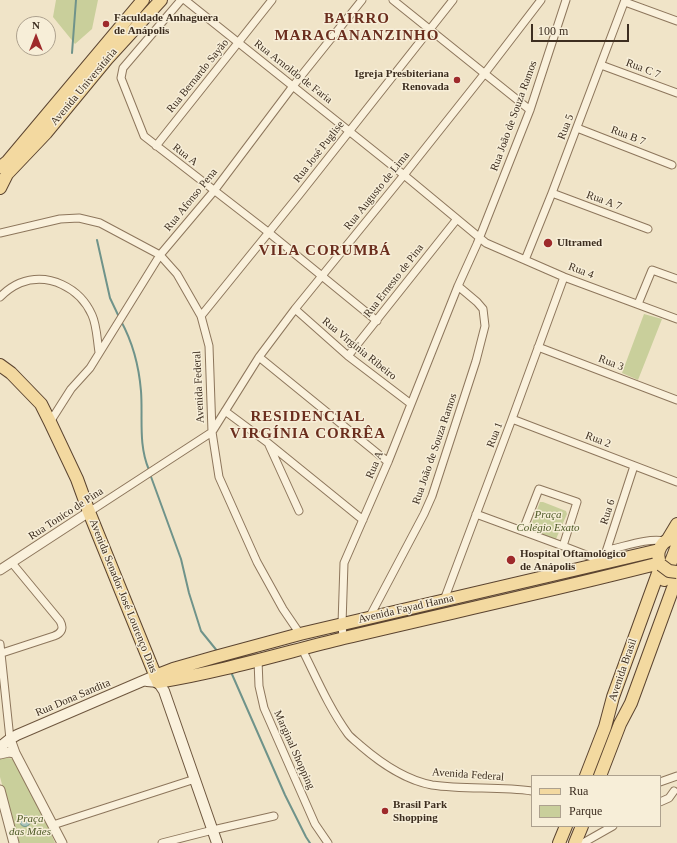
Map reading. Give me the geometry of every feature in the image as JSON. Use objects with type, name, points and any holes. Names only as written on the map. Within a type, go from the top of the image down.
[{"type":"main road","name":"Avenida Universitária","points":[[0,188],[3,171],[103,55],[143,0]]},
{"type":"main road","name":"Avenida Universitária","points":[[103,55],[161,0]]},
{"type":"main road","name":"Avenida Senador José Lourenço Dias","points":[[0,365],[41,404],[77,479],[153,679],[164,691],[217,843]]},
{"type":"main road","points":[[605,728],[618,699],[669,543],[677,524]]},
{"type":"main road","name":"Avenida Fayad Hanna","points":[[153,679],[221,655],[300,634],[602,564],[669,543]]},
{"type":"main road","points":[[669,543],[658,556],[660,564],[669,571],[677,572]]},
{"type":"main road","points":[[620,724],[626,702],[677,562]]},
{"type":"main road","name":"Avenida Fayad Hanna","points":[[153,679],[177,679],[343,638],[660,564]]},
{"type":"main road","name":"Avenida Brasil","points":[[586,775],[605,728],[613,697],[660,564]]},
{"type":"main road","name":"Avenida Brasil","points":[[600,775],[620,724],[631,703],[677,577]]},
{"type":"main road","points":[[497,589],[500,601]]},
{"type":"main road","name":"Rua Dona Sandita","points":[[0,747],[5,739],[153,679]]},
{"type":"main road","points":[[559,843],[566,827]]},
{"type":"main road","points":[[575,843],[582,827]]},
{"type":"street","name":"Rua A","points":[[181,0],[123,68],[121,78],[144,136],[268,232],[377,321]]},
{"type":"street","name":"Rua Arnoldo de Faria","points":[[185,0],[404,175],[479,238]]},
{"type":"street","name":"Rua Bernardo Sayão","points":[[156,146],[272,0]]},
{"type":"street","name":"Rua Afonso Pena","points":[[50,422],[72,389],[90,368],[160,255],[214,191],[293,86],[362,0]]},
{"type":"street","points":[[393,0],[530,110]]},
{"type":"street","name":"Rua José Puglise","points":[[200,316],[453,0]]},
{"type":"street","name":"Rua Augusto de Lima","points":[[145,477],[212,432],[259,358],[295,310],[485,73],[541,0]]},
{"type":"street","name":"Rua João de Souza Ramos","points":[[479,238],[530,110],[566,0]]},
{"type":"street","points":[[625,1],[677,21]]},
{"type":"street","name":"Rua 5","points":[[525,260],[625,1]]},
{"type":"street","name":"Rua C 7","points":[[601,65],[677,93]]},
{"type":"street","name":"Rua B 7","points":[[577,128],[672,165]]},
{"type":"street","name":"Rua A 7","points":[[552,193],[648,229]]},
{"type":"street","name":"Avenida Federal","points":[[0,233],[60,219],[79,218],[100,223],[160,255],[177,274],[200,316],[209,346],[212,432],[219,477],[248,545],[283,609],[300,634]]},
{"type":"street","name":"Rua Ernesto de Pina","points":[[348,356],[457,220]]},
{"type":"street","name":"Rua A","points":[[343,638],[344,563],[388,462],[458,286],[479,238]]},
{"type":"street","name":"Rua 4","points":[[479,238],[486,243],[564,277],[677,319]]},
{"type":"street","points":[[638,304],[652,270],[677,279]]},
{"type":"street","name":"Rua 1","points":[[444,600],[564,277]]},
{"type":"street","points":[[0,297],[8,289],[20,283],[33,280],[46,280],[60,283],[73,291],[84,302],[92,316],[99,352]]},
{"type":"street","name":"Rua João de Souza Ramos","points":[[369,618],[432,496],[476,361],[484,326],[483,310],[477,302],[458,286]]},
{"type":"street","name":"Rua Virgínia Ribeiro","points":[[295,310],[348,356],[411,404]]},
{"type":"street","name":"Rua 3","points":[[538,347],[677,400]]},
{"type":"street","points":[[259,358],[388,462]]},
{"type":"street","points":[[225,411],[268,443],[363,520]]},
{"type":"street","name":"Rua 2","points":[[512,420],[677,482]]},
{"type":"street","points":[[268,443],[299,511]]},
{"type":"street","name":"Rua 6","points":[[602,564],[608,550],[634,466]]},
{"type":"street","name":"Rua Tonico de Pina","points":[[0,570],[145,477]]},
{"type":"street","points":[[523,530],[539,489],[577,502],[563,546]]},
{"type":"street","points":[[476,514],[523,530],[594,558],[602,564]]},
{"type":"street","points":[[608,550],[647,541],[656,540],[669,543]]},
{"type":"street","points":[[2,653],[54,636],[59,634],[62,630],[60,621],[12,563]]},
{"type":"street","points":[[0,644],[2,653],[7,727],[5,739],[15,753],[62,843]]},
{"type":"street","name":"Avenida Federal","points":[[302,649],[332,708],[349,735],[392,769],[409,778],[431,784],[461,788],[488,787],[531,791]]},
{"type":"street","name":"Marginal Shopping","points":[[258,660],[259,686],[264,708],[315,824],[328,843]]},
{"type":"street","points":[[0,754],[8,752],[15,753]]},
{"type":"street","points":[[661,782],[673,777],[675,792],[669,798],[661,802]]},
{"type":"street","points":[[53,825],[195,779]]},
{"type":"street","points":[[0,790],[14,843]]},
{"type":"street","points":[[162,843],[274,816]]},
{"type":"street","points":[[583,843],[610,827]]},
{"type":"green space","points":[[56,0],[98,0],[92,29],[75,44],[56,21],[56,16],[53,16]]},
{"type":"green space","points":[[644,314],[662,319],[638,380],[622,373]]},
{"type":"green space","name":"Praça Colégio Exato","points":[[540,502],[566,511],[567,514],[556,539],[552,540],[530,531]]},
{"type":"green space","name":"Praça das Mães","points":[[0,757],[15,759],[41,809],[55,843],[18,843],[0,777]]},
{"type":"water","points":[[25,815],[29,817],[31,821],[29,825],[25,827],[21,825],[19,821],[21,817]]},
{"type":"waterway","points":[[72,53],[76,0]]},
{"type":"waterway","points":[[97,240],[110,298],[119,317]]},
{"type":"waterway","points":[[121,321],[132,346],[139,373],[141,391],[142,441],[149,470]]},
{"type":"waterway","points":[[150,474],[181,559],[189,593],[201,631],[218,652]]},
{"type":"waterway","points":[[231,672],[285,795],[310,843]]},
{"type":"place","name":"Faculdade Anhaguera de Anápolis","points":[[106,24]]},
{"type":"place","name":"Igreja Presbiteriana Renovada","points":[[457,80]]},
{"type":"place","name":"Ultramed","points":[[548,243]]},
{"type":"place","name":"Hospital Oftamológico de Anápolis","points":[[511,560]]},
{"type":"place","name":"Brasil Park Shopping","points":[[385,811]]},
{"type":"district","name":"BAIRRO MARACANANZINHO","points":[[357,28]]},
{"type":"district","name":"VILA CORUMBÁ","points":[[325,251]]},
{"type":"district","name":"RESIDENCIAL VIRGÍNIA CORRÊA","points":[[308,426]]}]
